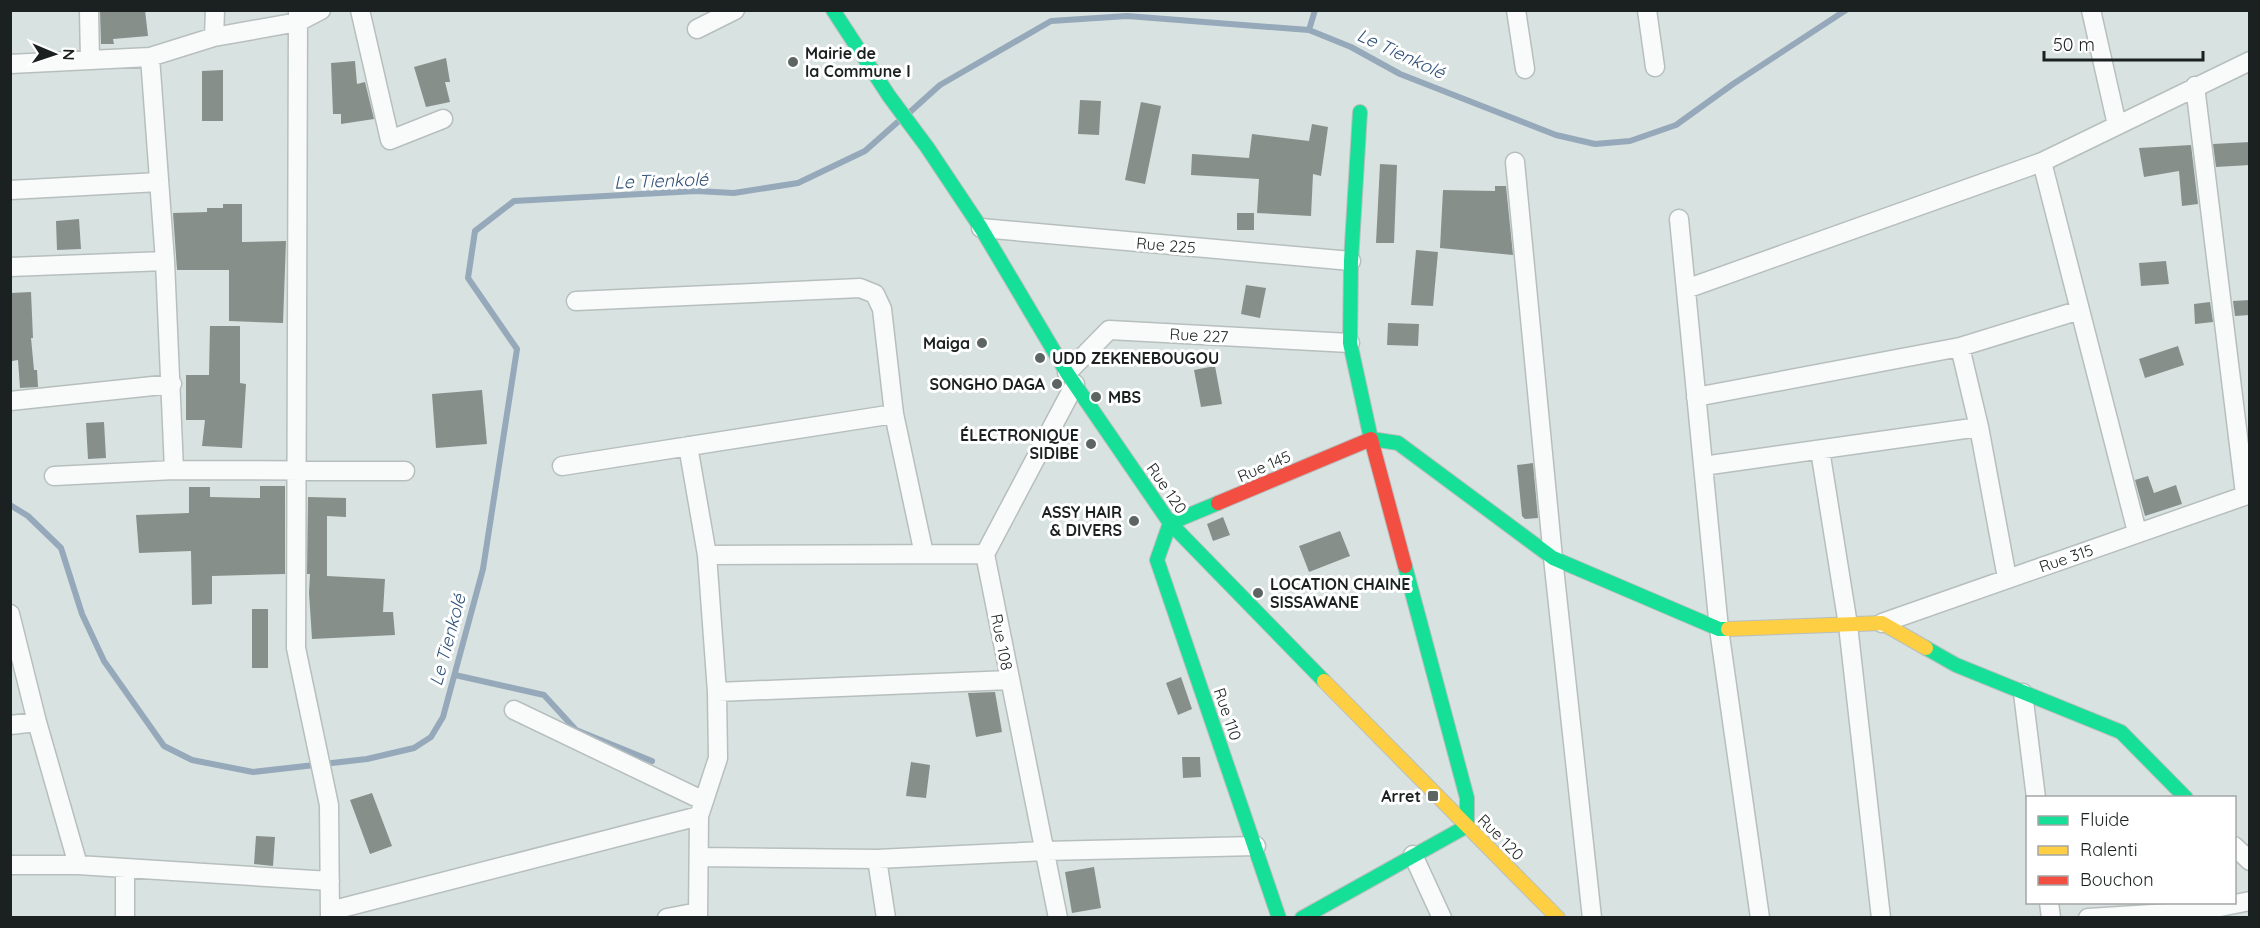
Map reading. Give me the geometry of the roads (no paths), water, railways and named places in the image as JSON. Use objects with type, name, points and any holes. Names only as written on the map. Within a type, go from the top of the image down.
[{"type":"street","points":[[89,10],[90,60]]},
{"type":"street","points":[[214,37],[215,10]]},
{"type":"street","points":[[10,64],[150,57],[214,37],[321,10]]},
{"type":"street","points":[[360,10],[390,140],[443,119]]},
{"type":"street","points":[[697,29],[735,10]]},
{"type":"street","name":"Rue 120","points":[[833,10],[889,96],[927,147],[981,228],[1071,379],[1170,523],[1558,918]]},
{"type":"street","points":[[1516,10],[1525,69]]},
{"type":"street","points":[[1647,10],[1655,67]]},
{"type":"street","points":[[2091,10],[2117,125]]},
{"type":"street","points":[[298,16],[296,648],[329,805],[330,914],[702,809]]},
{"type":"street","points":[[150,57],[165,261],[174,470]]},
{"type":"street","points":[[1686,288],[2042,162],[2250,61]]},
{"type":"street","points":[[2195,86],[2247,494]]},
{"type":"street","points":[[1302,918],[1467,826],[1467,798],[1371,439],[1350,343],[1351,261],[1360,112]]},
{"type":"street","points":[[1515,162],[1553,558],[1592,918]]},
{"type":"street","points":[[2042,162],[2138,532]]},
{"type":"street","points":[[10,190],[159,182]]},
{"type":"street","points":[[1679,219],[1719,629],[1760,918]]},
{"type":"street","name":"Rue 225","points":[[981,228],[1351,261]]},
{"type":"street","points":[[10,267],[165,261]]},
{"type":"street","points":[[576,301],[860,288],[875,294],[882,309],[894,414],[924,554]]},
{"type":"street","points":[[1696,397],[1960,347],[2080,310]]},
{"type":"street","name":"Rue 227","points":[[1071,379],[1109,330],[1350,343]]},
{"type":"street","points":[[1960,347],[1979,427],[2007,578]]},
{"type":"street","points":[[707,555],[985,554],[1071,379]]},
{"type":"street","points":[[10,401],[172,384]]},
{"type":"street","points":[[562,466],[894,414]]},
{"type":"street","points":[[1703,466],[1979,427]]},
{"type":"street","points":[[1371,439],[1398,443],[1553,558],[1719,629],[1882,623],[1956,665],[2121,732],[2184,796]]},
{"type":"street","name":"Rue 145","points":[[1170,523],[1371,439]]},
{"type":"street","points":[[667,918],[698,915],[702,809],[718,758],[717,692],[707,555],[688,446]]},
{"type":"street","points":[[1820,450],[1848,625],[1881,918]]},
{"type":"street","points":[[54,476],[174,470],[405,471]]},
{"type":"street","name":"Rue 315","points":[[1882,623],[2247,494]]},
{"type":"street","name":"Rue 110","points":[[1170,523],[1157,560],[1279,918]]},
{"type":"street","name":"Rue 108","points":[[985,554],[1058,918]]},
{"type":"street","points":[[10,614],[37,722],[78,865]]},
{"type":"street","points":[[717,692],[1010,680]]},
{"type":"street","points":[[2023,693],[2036,796]]},
{"type":"street","points":[[514,710],[702,809]]},
{"type":"street","points":[[10,725],[37,722]]},
{"type":"street","points":[[699,856],[877,859],[1045,851],[1256,846]]},
{"type":"street","points":[[2236,847],[2250,861]]},
{"type":"street","points":[[1413,855],[1442,918]]},
{"type":"street","points":[[877,859],[886,918]]},
{"type":"street","points":[[10,865],[78,865],[330,881]]},
{"type":"street","points":[[125,868],[125,918]]},
{"type":"street","points":[[2088,918],[2200,914],[2250,901]]},
{"type":"waterway","points":[[1309,30],[1315,10]]},
{"type":"waterway","name":"Le Tienkolé","points":[[910,112],[940,85],[1051,21],[1127,16],[1309,30],[1351,47],[1400,74],[1556,135],[1595,144],[1630,141],[1676,125],[1733,84],[1846,10]]},
{"type":"waterway","name":"Le Tienkolé","points":[[10,505],[28,516],[61,548],[82,614],[104,661],[164,746],[192,760],[253,772],[367,759],[414,748],[431,737],[443,717],[483,569],[517,349],[468,278],[475,231],[514,201],[696,191],[734,193],[798,183],[865,151],[900,120]]},
{"type":"waterway","points":[[455,675],[544,695],[576,730],[652,761]]},
{"type":"place","name":"Mairie de la Commune I","points":[[793,62]]},
{"type":"place","name":"Maiga","points":[[982,343]]},
{"type":"place","name":"UDD ZEKENEBOUGOU","points":[[1040,358]]},
{"type":"place","name":"SONGHO DAGA","points":[[1057,384]]},
{"type":"place","name":"MBS","points":[[1096,397]]},
{"type":"place","name":"ÉLECTRONIQUE SIDIBE","points":[[1091,444]]},
{"type":"place","name":"ASSY HAIR & DIVERS","points":[[1134,521]]},
{"type":"place","name":"LOCATION CHAINE SISSAWANE","points":[[1258,593]]},
{"type":"place","name":"Arret","points":[[1433,796]]}]
